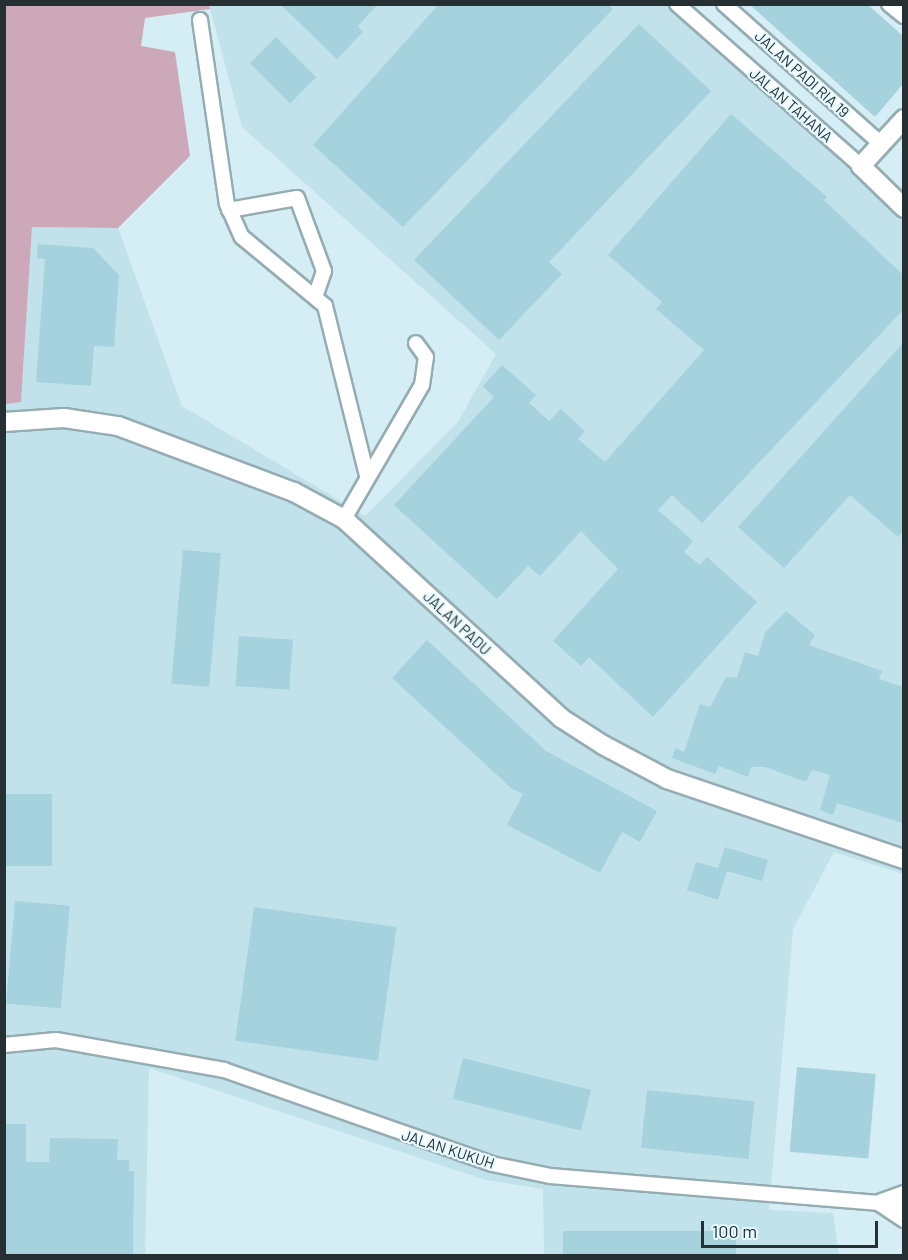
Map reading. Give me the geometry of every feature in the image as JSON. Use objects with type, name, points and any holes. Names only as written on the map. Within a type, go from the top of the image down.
[{"type":"street","name":"JALAN TAHANA","points":[[677,4],[861,166],[903,208]]},
{"type":"street","name":"JALAN PADI RIA 19","points":[[724,4],[881,144]]},
{"type":"street","points":[[889,4],[903,16]]},
{"type":"street","points":[[200,20],[229,210],[242,237],[267,263],[316,294],[330,321],[367,476]]},
{"type":"street","points":[[861,166],[903,119]]},
{"type":"street","points":[[229,210],[297,198],[324,271],[316,294]]},
{"type":"street","points":[[345,519],[367,476],[422,385],[426,357],[416,343]]},
{"type":"street","name":"JALAN PADU","points":[[4,422],[64,418],[118,426],[294,492],[345,519],[561,718],[603,745],[667,779],[903,859]]},
{"type":"street","name":"JALAN KUKUH","points":[[4,1045],[56,1040],[224,1070],[492,1164],[550,1176],[903,1205]]},
{"type":"street","points":[[882,1203],[903,1195]]},
{"type":"street","points":[[882,1203],[903,1218]]},
{"type":"shaded area","points":[[5,5],[209,5],[210,9],[145,18],[141,46],[175,52],[190,156],[118,228],[32,227],[21,402],[5,404]]},
{"type":"shaded area","points":[[209,5],[691,5],[903,190],[903,874],[834,852],[793,929],[769,1210],[833,1213],[839,1255],[544,1255],[543,1189],[486,1180],[149,1068],[145,1255],[5,1255],[4,404],[21,402],[32,227],[118,228],[182,406],[365,516],[458,422],[496,354],[242,127]]},
{"type":"building","points":[[280,4],[378,4],[358,26],[363,32],[337,59]]},
{"type":"building","points":[[439,4],[608,4],[613,9],[403,227],[313,145]]},
{"type":"building","points":[[749,4],[867,4],[903,36],[903,84],[875,117]]},
{"type":"building","points":[[639,24],[711,91],[549,262],[562,274],[499,340],[414,260]]},
{"type":"building","points":[[276,37],[316,77],[290,103],[250,63]]},
{"type":"building","points":[[731,114],[827,197],[824,200],[903,275],[903,310],[702,523],[672,495],[658,510],[693,541],[684,552],[700,565],[707,557],[757,602],[653,717],[589,657],[581,666],[553,641],[618,569],[581,531],[540,576],[528,566],[497,599],[394,505],[494,397],[483,386],[502,365],[536,395],[529,403],[549,421],[561,409],[585,431],[578,439],[605,462],[704,350],[656,309],[662,302],[608,255]]},
{"type":"building","points":[[38,244],[93,248],[119,275],[114,347],[94,346],[91,386],[36,382],[45,259],[37,258]]},
{"type":"building","points":[[903,343],[903,532],[898,537],[850,495],[784,568],[738,527]]},
{"type":"building","points":[[183,550],[221,553],[209,687],[171,683]]},
{"type":"building","points":[[786,611],[815,635],[809,645],[882,671],[879,679],[903,687],[903,823],[837,803],[833,815],[820,810],[830,775],[812,770],[806,782],[765,767],[751,767],[748,777],[719,766],[715,774],[672,758],[675,748],[684,752],[700,704],[710,707],[726,677],[737,678],[745,652],[758,656],[765,633]]},
{"type":"building","points":[[239,636],[293,640],[289,690],[236,686]]},
{"type":"building","points":[[427,640],[546,751],[657,811],[640,842],[622,832],[600,873],[507,825],[523,794],[511,788],[392,678]]},
{"type":"building","points":[[4,794],[52,794],[52,866],[4,866]]},
{"type":"building","points":[[725,847],[768,860],[762,881],[727,871],[718,900],[687,890],[696,862],[718,868]]},
{"type":"building","points":[[15,901],[70,906],[61,1008],[6,1004]]},
{"type":"building","points":[[254,907],[397,927],[378,1061],[235,1041]]},
{"type":"building","points":[[463,1058],[591,1090],[581,1131],[453,1099]]},
{"type":"building","points":[[797,1067],[876,1074],[868,1159],[790,1152]]},
{"type":"building","points":[[647,1090],[754,1101],[748,1159],[641,1148]]},
{"type":"building","points":[[4,1124],[26,1124],[26,1162],[49,1162],[50,1138],[118,1139],[117,1160],[129,1160],[129,1171],[134,1171],[133,1256],[4,1256]]},
{"type":"building","points":[[563,1231],[736,1231],[736,1256],[563,1256]]}]
